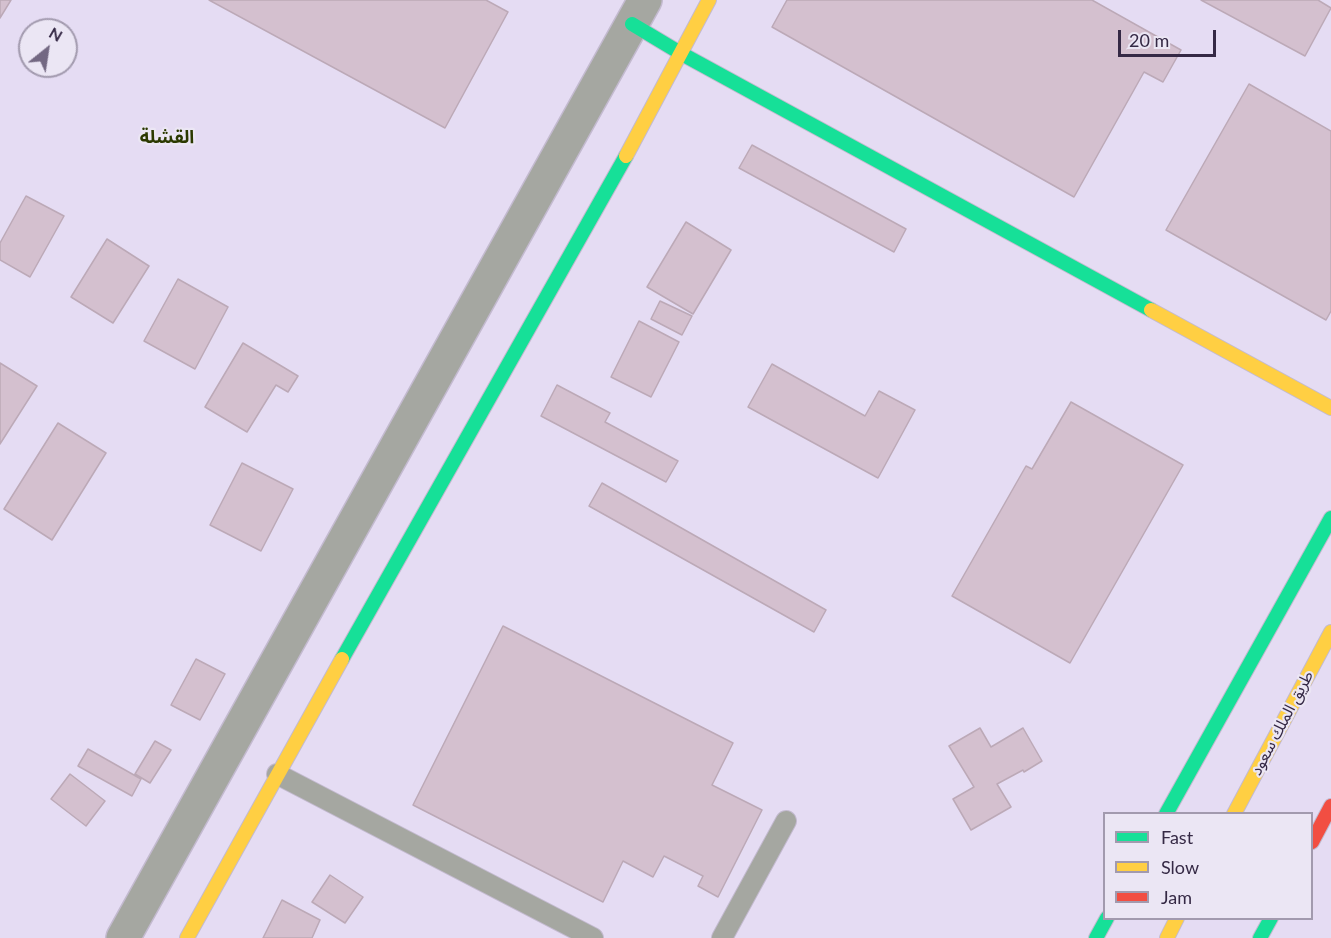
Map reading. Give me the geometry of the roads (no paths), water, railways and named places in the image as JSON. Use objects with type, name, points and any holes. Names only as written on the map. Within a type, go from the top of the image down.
[{"type":"street","points":[[186,938],[682,54],[709,0]]},
{"type":"street","points":[[123,938],[639,12],[682,54],[1331,408]]},
{"type":"street","points":[[1167,812],[1331,518]]},
{"type":"street","name":"طريق الملك سعود","points":[[1234,812],[1331,632]]},
{"type":"street","points":[[1313,838],[1331,806]]},
{"type":"street","points":[[1096,938],[1106,920]]},
{"type":"street","points":[[1167,938],[1176,920]]},
{"type":"street","points":[[1260,938],[1270,920]]},
{"type":"lane","points":[[277,774],[593,938]]},
{"type":"lane","points":[[722,938],[786,821]]},
{"type":"district","name":"القشلة","points":[[167,137]]}]
